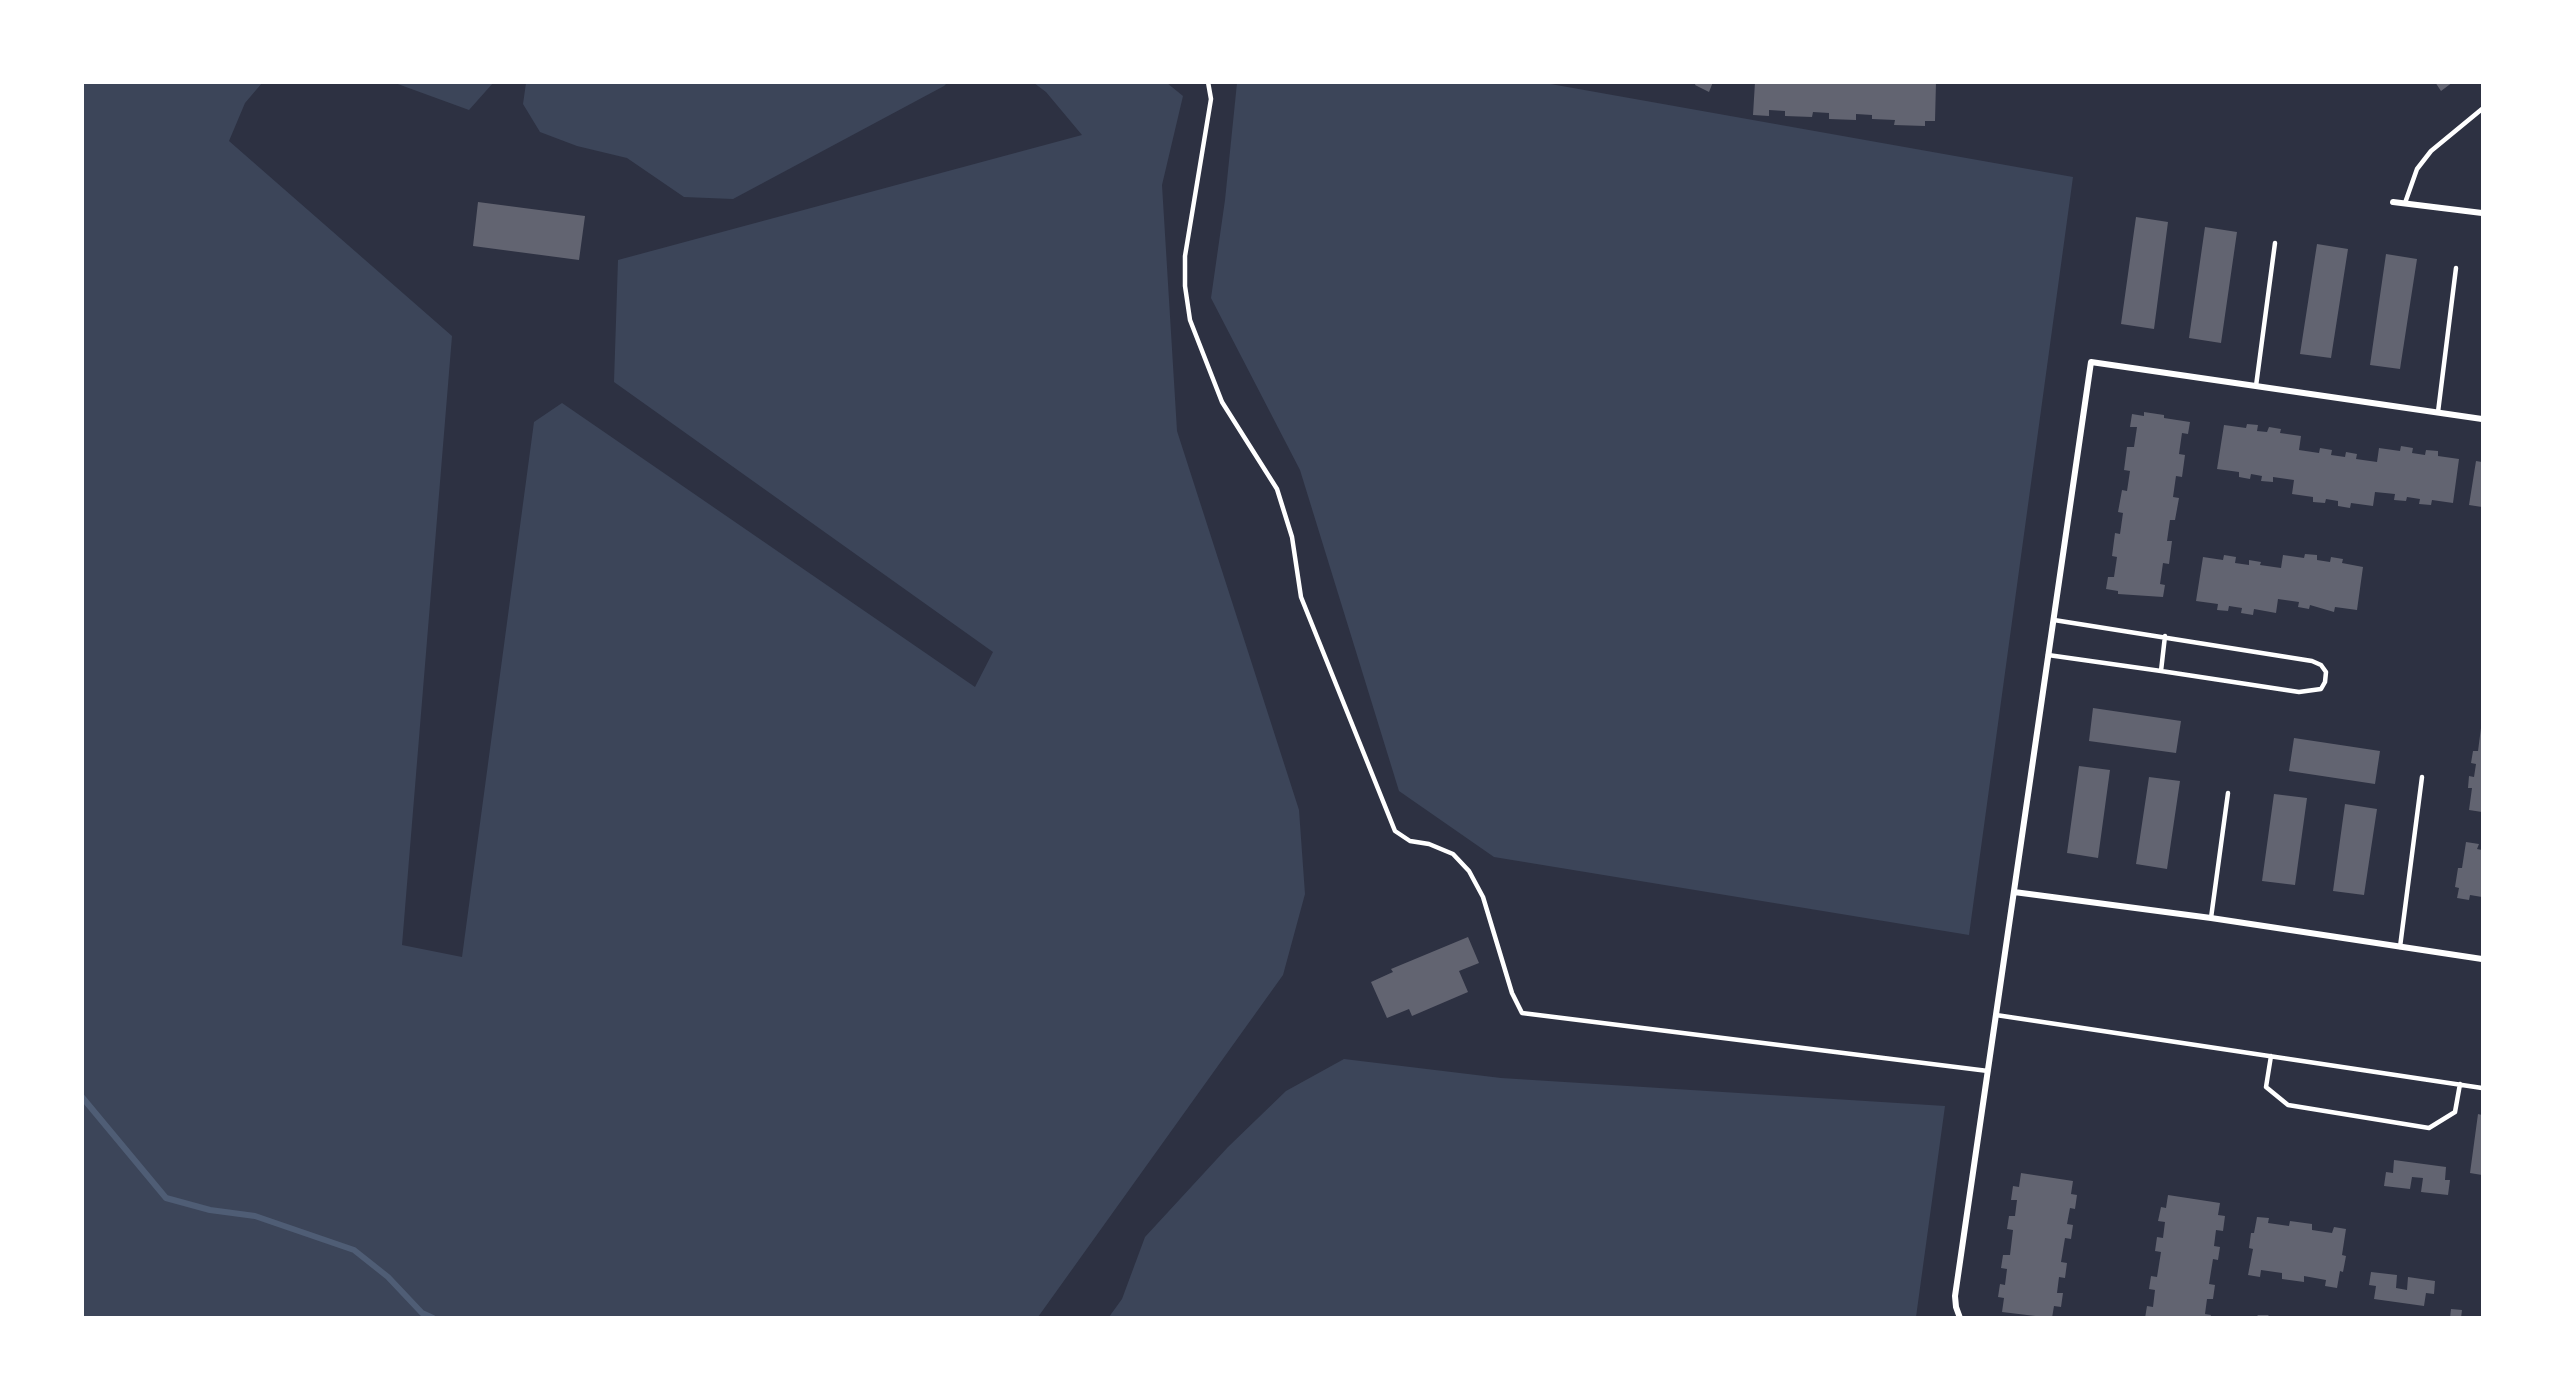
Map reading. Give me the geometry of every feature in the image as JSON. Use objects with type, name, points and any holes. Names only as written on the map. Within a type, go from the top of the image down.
[{"type":"street","points":[[2393,202],[2482,213]]},
{"type":"street","points":[[1960,1317],[1955,1296],[2091,362],[2482,419]]},
{"type":"street","points":[[2014,892],[2211,918],[2482,959]]},
{"type":"lane","points":[[1208,82],[1211,99],[1185,256],[1185,286],[1194,330],[1222,402],[1277,489],[1292,537],[1301,597],[1395,831],[1410,841],[1429,844],[1453,854],[1469,871],[1483,897],[1512,993],[1522,1013],[1988,1071]]},
{"type":"lane","points":[[2405,203],[2417,169],[2431,151],[2482,109]]},
{"type":"lane","points":[[2256,386],[2275,243]]},
{"type":"lane","points":[[2438,412],[2456,268]]},
{"type":"lane","points":[[2048,655],[2299,692],[2321,689],[2325,682],[2326,672],[2312,661],[2054,620]]},
{"type":"lane","points":[[2160,671],[2165,636]]},
{"type":"lane","points":[[2400,947],[2422,777]]},
{"type":"lane","points":[[2211,918],[2228,793]]},
{"type":"lane","points":[[1996,1015],[2482,1088]]},
{"type":"lane","points":[[2271,1056],[2266,1087],[2288,1105],[2429,1128],[2455,1112],[2460,1084]]},
{"type":"lane","points":[[2258,1317],[2268,1317]]},
{"type":"shaded area","points":[[526,82],[947,83],[733,199],[684,197],[627,158],[577,146],[540,132],[523,104]]},
{"type":"shaded area","points":[[82,83],[262,83],[245,103],[229,141],[452,336],[402,945],[462,957],[534,422],[562,403],[975,687],[993,652],[614,382],[618,260],[1082,135],[1046,92],[1034,83],[1167,83],[1183,96],[1162,185],[1177,431],[1299,810],[1305,894],[1283,975],[1038,1317],[83,1317]]},
{"type":"shaded area","points":[[395,83],[493,83],[469,110]]},
{"type":"shaded area","points":[[1237,83],[1545,83],[2073,177],[1969,935],[1494,857],[1399,791],[1300,470],[1211,298],[1225,200]]},
{"type":"shaded area","points":[[1344,1059],[1501,1078],[1945,1106],[1916,1317],[1109,1317],[1122,1299],[1145,1237],[1228,1147],[1286,1091]]},
{"type":"building","points":[[1696,82],[1713,82],[1709,92],[1695,85]]},
{"type":"building","points":[[1755,82],[1936,82],[1935,121],[1925,121],[1925,126],[1894,125],[1895,120],[1872,119],[1872,115],[1856,114],[1856,120],[1829,119],[1829,113],[1813,112],[1812,117],[1785,116],[1785,111],[1769,110],[1769,116],[1753,115]]},
{"type":"building","points":[[2435,82],[2453,82],[2441,91]]},
{"type":"building","points":[[478,202],[585,216],[579,260],[473,246]]},
{"type":"building","points":[[2136,217],[2168,222],[2154,329],[2121,324]]},
{"type":"building","points":[[2205,227],[2237,232],[2221,343],[2189,338]]},
{"type":"building","points":[[2317,244],[2348,249],[2331,358],[2300,354]]},
{"type":"building","points":[[2386,254],[2417,259],[2400,369],[2370,365]]},
{"type":"building","points":[[2144,412],[2190,422],[2188,434],[2182,433],[2179,454],[2185,455],[2182,477],[2176,476],[2173,497],[2179,498],[2175,520],[2170,520],[2167,541],[2172,541],[2169,564],[2163,563],[2160,584],[2165,585],[2163,597],[2118,594],[2118,591],[2106,589],[2108,577],[2114,577],[2117,557],[2112,556],[2115,533],[2120,534],[2123,513],[2118,512],[2122,490],[2127,491],[2130,471],[2124,470],[2127,447],[2134,447],[2137,427],[2130,427],[2132,414],[2144,416]]},
{"type":"building","points":[[2247,424],[2258,425],[2257,431],[2267,432],[2269,427],[2281,429],[2280,433],[2301,436],[2299,450],[2319,453],[2320,448],[2332,450],[2331,455],[2345,457],[2346,452],[2357,454],[2356,459],[2377,462],[2379,448],[2400,451],[2401,446],[2413,448],[2412,453],[2425,455],[2426,450],[2438,451],[2438,456],[2459,459],[2453,503],[2432,500],[2431,505],[2419,504],[2420,499],[2407,497],[2406,501],[2394,500],[2395,494],[2375,492],[2373,506],[2351,503],[2350,508],[2338,506],[2338,501],[2326,499],[2325,503],[2313,502],[2313,497],[2292,494],[2294,480],[2273,477],[2273,482],[2261,481],[2262,476],[2251,474],[2250,479],[2239,477],[2239,472],[2217,469],[2224,425],[2246,428]]},
{"type":"building","points":[[2476,461],[2482,462],[2482,507],[2469,505]]},
{"type":"building","points":[[2305,554],[2317,555],[2317,560],[2330,562],[2331,557],[2343,559],[2342,563],[2363,567],[2357,610],[2335,607],[2334,612],[2310,605],[2309,609],[2298,607],[2299,602],[2278,599],[2276,613],[2254,609],[2253,615],[2241,613],[2242,608],[2229,606],[2228,611],[2217,610],[2218,604],[2196,601],[2203,557],[2223,560],[2224,555],[2236,557],[2235,563],[2249,565],[2249,560],[2261,562],[2260,565],[2281,568],[2283,555],[2304,558]]},
{"type":"building","points":[[2093,708],[2181,721],[2176,753],[2089,741]]},
{"type":"building","points":[[2481,728],[2482,812],[2469,810],[2472,788],[2468,788],[2469,776],[2474,777],[2476,764],[2471,763],[2473,751],[2478,751]]},
{"type":"building","points":[[2294,738],[2380,751],[2375,784],[2289,771]]},
{"type":"building","points":[[2079,766],[2110,770],[2098,858],[2067,853]]},
{"type":"building","points":[[2149,777],[2180,781],[2167,869],[2136,864]]},
{"type":"building","points":[[2274,794],[2307,798],[2295,885],[2262,881]]},
{"type":"building","points":[[2345,804],[2377,809],[2364,895],[2333,891]]},
{"type":"building","points":[[2466,842],[2479,844],[2477,849],[2482,850],[2482,897],[2470,895],[2469,900],[2457,898],[2459,888],[2455,887],[2458,868],[2462,868]]},
{"type":"building","points":[[1468,937],[1479,963],[1459,971],[1468,992],[1412,1016],[1409,1009],[1387,1018],[1371,982],[1393,972],[1391,969]]},
{"type":"building","points":[[2478,1114],[2482,1115],[2482,1175],[2470,1173]]},
{"type":"building","points":[[2394,1160],[2446,1167],[2445,1180],[2450,1180],[2448,1195],[2421,1192],[2423,1178],[2412,1177],[2410,1189],[2384,1186],[2386,1172],[2393,1173]]},
{"type":"building","points":[[2021,1173],[2073,1181],[2071,1194],[2077,1195],[2075,1209],[2070,1208],[2067,1224],[2073,1225],[2071,1239],[2065,1238],[2061,1262],[2067,1263],[2065,1278],[2059,1277],[2057,1293],[2063,1293],[2061,1307],[2054,1306],[2052,1318],[2002,1312],[2004,1298],[1998,1297],[2000,1284],[2005,1285],[2007,1269],[2001,1268],[2003,1255],[2010,1255],[2013,1230],[2007,1229],[2009,1216],[2015,1216],[2017,1200],[2011,1200],[2013,1186],[2019,1187]]},
{"type":"building","points":[[2168,1195],[2220,1203],[2218,1215],[2225,1216],[2223,1231],[2216,1230],[2214,1246],[2220,1247],[2218,1260],[2213,1259],[2209,1284],[2215,1285],[2213,1299],[2207,1299],[2205,1314],[2211,1315],[2210,1318],[2145,1318],[2147,1306],[2153,1307],[2155,1290],[2149,1289],[2151,1276],[2157,1277],[2161,1252],[2155,1251],[2157,1237],[2163,1238],[2165,1222],[2158,1221],[2161,1207],[2166,1208]]},
{"type":"building","points":[[2257,1217],[2269,1218],[2268,1223],[2289,1226],[2290,1221],[2312,1224],[2312,1230],[2332,1233],[2334,1227],[2346,1229],[2342,1255],[2346,1256],[2337,1288],[2325,1286],[2326,1280],[2304,1276],[2304,1282],[2282,1279],[2282,1273],[2261,1270],[2260,1277],[2248,1275],[2253,1249],[2249,1248],[2251,1233],[2254,1233]]},
{"type":"building","points":[[2371,1272],[2397,1275],[2396,1288],[2407,1290],[2408,1277],[2435,1281],[2434,1294],[2426,1293],[2424,1306],[2374,1299],[2376,1286],[2369,1285]]},
{"type":"building","points":[[2451,1309],[2462,1310],[2461,1318],[2450,1318]]},
{"type":"waterway","points":[[82,1097],[166,1198],[210,1210],[255,1216],[354,1250],[388,1277],[422,1313],[433,1318]]}]
